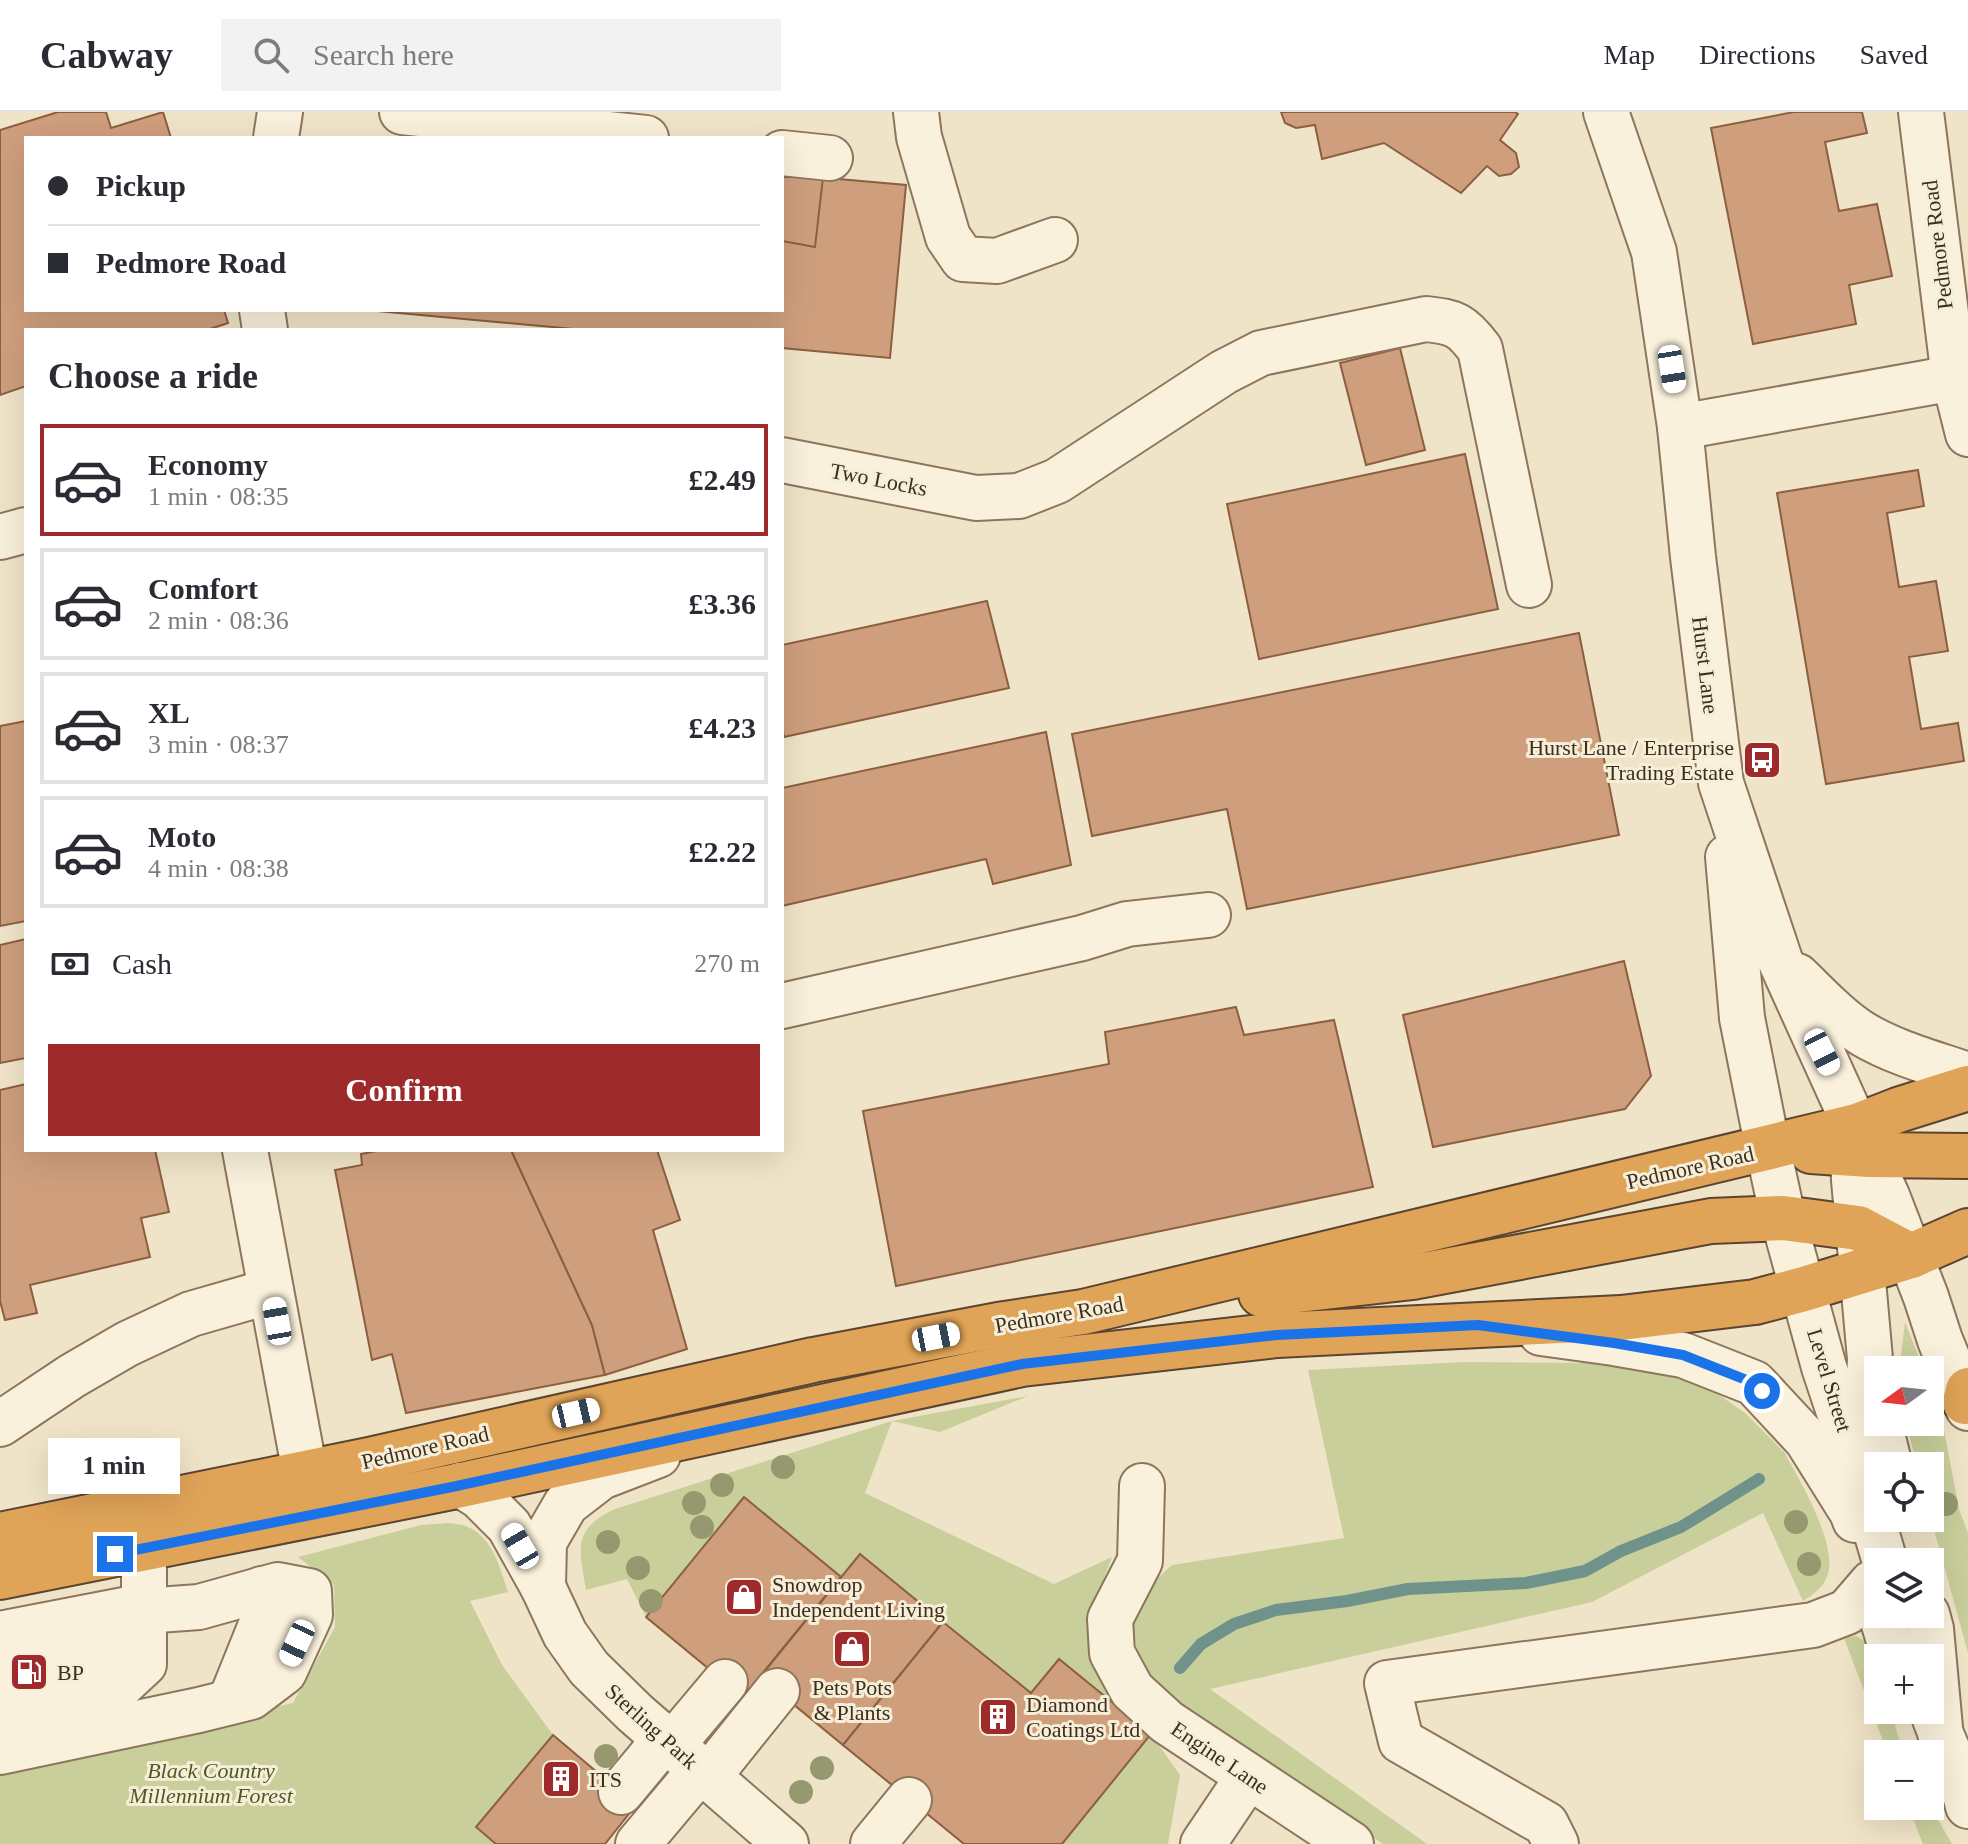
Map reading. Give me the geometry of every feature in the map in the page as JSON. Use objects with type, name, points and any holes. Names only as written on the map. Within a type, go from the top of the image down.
[{"type":"highway","name":"Pedmore Road","points":[[0,1535],[305,1473],[813,1360],[1083,1312],[1768,1149],[1860,1145],[1898,1110],[1968,1088]]},
{"type":"highway","points":[[1860,1145],[1968,1156]]},
{"type":"highway","points":[[1083,1312],[1413,1277],[1711,1221],[1783,1218],[1858,1228],[1911,1256]]},
{"type":"highway","name":"Pedmore Road","points":[[0,1577],[461,1485],[1022,1364],[1277,1335],[1621,1318],[1755,1302],[1911,1256],[1968,1231]]},
{"type":"street","points":[[276,136],[280,112]]},
{"type":"street","points":[[402,112],[627,136]]},
{"type":"street","points":[[916,112],[919,137],[948,237],[963,259],[997,261],[1055,240]]},
{"type":"street","name":"Hurst Lane","points":[[1606,112],[1654,252],[1680,427],[1721,783],[1780,960],[1911,1256]]},
{"type":"street","name":"Pedmore Road","points":[[1921,112],[1954,378],[1968,434]]},
{"type":"street","points":[[784,153],[830,158]]},
{"type":"street","name":"Two Locks","points":[[784,460],[976,498],[1019,496],[1057,481],[1224,372],[1261,353],[1426,319],[1447,321],[1466,331],[1480,349],[1529,585]]},
{"type":"street","points":[[1680,427],[1954,378]]},
{"type":"street","points":[[0,537],[24,531]]},
{"type":"street","points":[[1721,783],[1742,1018],[1783,1218],[1804,1289]]},
{"type":"street","points":[[784,1006],[1082,938],[1127,924],[1208,915]]},
{"type":"street","points":[[1780,960],[1838,1016],[1862,1033],[1888,1047],[1968,1075]]},
{"type":"street","points":[[1860,1145],[1858,1228],[1870,1356]]},
{"type":"street","points":[[245,1152],[305,1473]]},
{"type":"street","points":[[1911,1256],[1940,1340],[1967,1400]]},
{"type":"street","name":"Level Street","points":[[1804,1289],[1827,1379],[1856,1463],[1871,1548]]},
{"type":"street","points":[[0,1424],[127,1344],[191,1314],[271,1291]]},
{"type":"street","points":[[1478,1325],[1683,1355],[1754,1383],[1807,1440],[1852,1512],[1864,1548]]},
{"type":"street","name":"Sterling Park","points":[[543,1587],[544,1542],[566,1504],[601,1477],[726,1427]]},
{"type":"street","name":"Sterling Park","points":[[461,1485],[480,1497],[509,1526],[565,1634],[589,1668],[635,1713],[786,1844]]},
{"type":"street","name":"Engine Lane","points":[[1142,1486],[1140,1561],[1110,1619],[1112,1653],[1132,1690],[1167,1722],[1351,1844]]},
{"type":"street","points":[[0,1713],[116,1690],[144,1664],[144,1548]]},
{"type":"street","points":[[0,1634],[144,1619],[278,1585],[309,1591],[310,1615],[284,1672],[251,1697],[0,1752]]},
{"type":"street","points":[[1556,1844],[1546,1824],[1401,1741],[1387,1683],[1813,1625],[1847,1612],[1864,1600]]},
{"type":"street","points":[[0,1669],[144,1619]]},
{"type":"street","points":[[1931,1628],[1946,1764],[1968,1833]]},
{"type":"street","points":[[638,1844],[725,1682]]},
{"type":"street","points":[[621,1792],[686,1758],[777,1691]]},
{"type":"street","points":[[1919,1724],[1946,1764]]},
{"type":"street","points":[[1203,1844],[1248,1777]]},
{"type":"street","points":[[873,1844],[909,1800]]},
{"type":"green space","points":[[1905,1322],[1918,1356],[1901,1356]]},
{"type":"green space","points":[[1464,1362],[1587,1363],[1659,1373],[1708,1387],[1745,1413],[1786,1454],[1823,1531],[1828,1574],[1815,1593],[1803,1601],[1763,1513],[1592,1602],[1210,1689],[1427,1844],[1383,1844],[1191,1713],[1153,1679],[1136,1647],[1133,1623],[1146,1589],[1172,1565],[1344,1538],[1308,1370]]},
{"type":"green space","points":[[1028,1396],[940,1432],[892,1421]]},
{"type":"green space","points":[[892,1421],[865,1493],[1054,1584],[1112,1557],[1092,1610],[1089,1650],[1109,1700],[1059,1659],[1031,1693],[860,1554],[841,1577],[744,1498],[646,1617],[627,1579],[586,1590],[581,1552],[585,1533],[591,1524],[615,1509]]},
{"type":"green space","points":[[1944,1430],[1959,1509],[1968,1533],[1968,1653],[1944,1566],[1944,1548],[1939,1548],[1935,1532],[1944,1532],[1944,1452],[1914,1452],[1910,1436],[1944,1436]]},
{"type":"green space","name":"Black Country Millennium Forest","points":[[448,1523],[466,1526],[477,1532],[490,1546],[508,1592],[470,1601],[502,1665],[553,1735],[477,1827],[496,1844],[0,1844],[0,1766],[293,1703],[335,1627],[334,1585],[298,1557],[421,1525]]},
{"type":"green space","points":[[1856,1636],[1868,1644],[1864,1644],[1864,1691],[1844,1638]]},
{"type":"green space","points":[[1877,1724],[1895,1724],[1899,1740],[1883,1740]]},
{"type":"green space","points":[[1151,1734],[1180,1775],[1168,1844],[1062,1844]]},
{"type":"green space","points":[[1914,1820],[1938,1820],[1952,1844],[1923,1844]]},
{"type":"building","points":[[58,112],[106,112],[111,128],[163,112],[170,136],[24,136],[24,312],[225,312],[228,323],[213,328],[24,328],[24,387],[0,395],[0,130]]},
{"type":"building","points":[[1281,112],[1515,112],[1518,114],[1500,140],[1516,153],[1519,167],[1511,174],[1499,176],[1487,166],[1461,193],[1384,143],[1322,159],[1315,125],[1296,128],[1285,123]]},
{"type":"building","points":[[1794,112],[1862,112],[1867,133],[1825,142],[1839,211],[1877,204],[1892,276],[1849,285],[1856,324],[1753,344],[1711,128]]},
{"type":"building","points":[[784,174],[906,185],[890,358],[784,348],[784,328],[563,328],[388,312],[784,312]]},
{"type":"building","points":[[784,177],[823,177],[815,247],[784,241]]},
{"type":"building","points":[[1400,348],[1425,450],[1366,465],[1340,363]]},
{"type":"building","points":[[1465,454],[1498,609],[1259,659],[1227,504]]},
{"type":"building","points":[[1918,470],[1924,506],[1887,513],[1899,587],[1936,581],[1948,651],[1909,657],[1921,729],[1958,723],[1964,761],[1826,784],[1777,493]]},
{"type":"building","points":[[987,601],[1009,688],[784,737],[784,645]]},
{"type":"building","points":[[1579,633],[1619,835],[1247,909],[1227,809],[1092,836],[1072,734]]},
{"type":"building","points":[[24,721],[24,921],[0,926],[0,726]]},
{"type":"building","points":[[1046,732],[1071,865],[993,884],[986,859],[784,906],[784,788]]},
{"type":"building","points":[[24,939],[24,1058],[0,1063],[0,945]]},
{"type":"building","points":[[1624,961],[1651,1076],[1625,1109],[1433,1147],[1403,1015]]},
{"type":"building","points":[[1236,1007],[1244,1035],[1334,1020],[1373,1187],[896,1286],[863,1111],[1109,1064],[1105,1032]]},
{"type":"building","points":[[24,1084],[24,1152],[155,1152],[169,1212],[141,1218],[150,1257],[30,1285],[37,1313],[5,1320],[0,1301],[0,1090]]},
{"type":"building","points":[[512,1152],[592,1325],[605,1375],[406,1413],[392,1354],[372,1360],[335,1170],[362,1165],[361,1154]]},
{"type":"building","points":[[512,1152],[658,1152],[680,1220],[653,1230],[687,1349],[605,1375],[592,1325]]},
{"type":"building","name":"Snowdrop Independent Living","points":[[744,1497],[841,1577],[743,1697],[646,1617]]},
{"type":"building","name":"Pets Pots & Plants","points":[[860,1554],[943,1622],[843,1745],[760,1677]]},
{"type":"building","name":"Diamond Coatings Ltd","points":[[943,1622],[1031,1693],[1059,1659],[1151,1734],[1062,1844],[964,1844],[843,1745]]},
{"type":"building","name":"ITS","points":[[553,1735],[636,1805],[605,1844],[496,1844],[476,1827]]},
{"type":"waterway","points":[[1180,1668],[1201,1644],[1234,1624],[1276,1610],[1408,1589],[1526,1583],[1585,1571],[1621,1551],[1681,1527],[1759,1479]]},
{"type":"place","name":"Hurst Lane / Enterprise Trading Estate","points":[[1762,760]]},
{"type":"place","name":"Snowdrop Independent Living","points":[[744,1597]]},
{"type":"place","name":"Pets Pots & Plants","points":[[852,1649]]},
{"type":"place","name":"BP","points":[[29,1672]]},
{"type":"place","name":"Diamond Coatings Ltd","points":[[998,1717]]},
{"type":"place","name":"ITS","points":[[561,1779]]},
{"type":"route","points":[[115,1554],[452,1487],[1022,1364],[1277,1335],[1478,1325],[1683,1355],[1754,1383],[1762,1391]]}]
